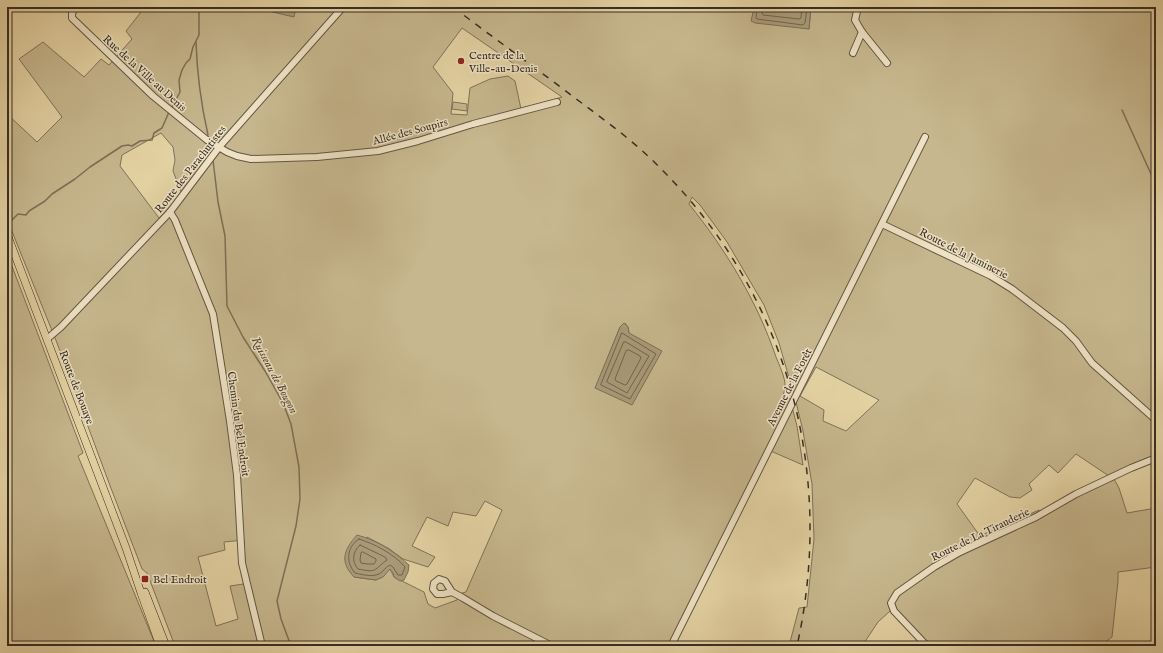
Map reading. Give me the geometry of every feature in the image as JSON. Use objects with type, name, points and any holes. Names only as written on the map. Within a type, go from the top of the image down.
[{"type":"main road","name":"Route de Bouaye","points":[[7,234],[126,548],[160,646]]},
{"type":"main road","name":"Route de Bouaye","points":[[126,548],[137,570],[166,646]]},
{"type":"street","name":"Rue de la Ville au Denis","points":[[76,7],[72,13],[72,18],[82,30],[153,96],[218,148]]},
{"type":"street","name":"Route des Parachutistes","points":[[47,339],[170,212],[218,148],[343,7]]},
{"type":"street","points":[[858,7],[855,20],[862,32],[887,63]]},
{"type":"street","points":[[853,53],[862,32]]},
{"type":"street","name":"Allée des Soupirs","points":[[218,148],[237,156],[251,159],[317,157],[378,151],[557,102]]},
{"type":"street","name":"Avenue de la Forêt","points":[[671,646],[925,137]]},
{"type":"street","name":"Chemin du Bel Endroit","points":[[170,212],[175,220],[212,314],[230,421],[236,468],[242,563],[262,646]]},
{"type":"street","name":"Route de la Jaminerie","points":[[882,224],[991,276],[1012,289],[1063,328],[1076,341],[1092,363],[1156,420]]},
{"type":"street","name":"Route de La Tirauderie","points":[[927,646],[894,611],[891,603],[897,593],[934,567],[960,552],[1050,510],[1076,494],[1156,458]]},
{"type":"street","points":[[452,592],[493,616],[552,646]]},
{"type":"shaded area","points":[[137,7],[226,7],[234,11],[263,10],[265,7],[755,7],[754,8],[809,29],[811,7],[1156,7],[1156,456],[1109,476],[1076,454],[1058,473],[1049,465],[1029,484],[1032,490],[1020,498],[1010,497],[975,478],[957,504],[980,536],[1039,510],[1045,515],[1082,494],[1114,479],[1119,488],[1127,513],[1156,508],[1156,567],[1118,572],[1112,637],[1100,646],[923,646],[890,611],[878,622],[862,646],[789,646],[799,608],[807,607],[814,539],[812,484],[803,431],[779,343],[764,305],[727,242],[700,205],[692,197],[689,204],[716,239],[750,296],[760,316],[782,372],[785,383],[783,395],[790,399],[797,426],[803,465],[766,449],[668,646],[175,646],[147,573],[142,569],[57,343],[7,219],[7,114],[37,142],[62,117],[19,59],[43,42],[84,77],[101,59],[109,65],[132,39],[126,31],[141,12]],"holes":[[[462,28],[562,97],[521,109],[515,81],[508,76],[490,79],[470,88],[467,115],[451,114],[453,93],[433,67]],[[161,133],[173,147],[175,160],[173,171],[182,194],[159,218],[120,166],[122,155]],[[625,323],[628,327],[629,333],[596,388],[620,327]],[[816,367],[879,400],[846,431],[823,421],[824,410],[800,396]],[[485,501],[502,510],[466,592],[462,593],[457,600],[435,608],[428,604],[424,592],[394,577],[390,569],[376,580],[354,577],[367,537],[388,548],[403,559],[428,567],[435,557],[412,546],[427,517],[448,526],[453,512],[476,516]],[[244,540],[245,563],[250,583],[230,586],[238,619],[216,626],[198,557],[225,550],[224,542]]]},
{"type":"shaded area","points":[[453,102],[467,104],[467,111],[452,109]]},
{"type":"shaded area","points":[[7,253],[83,453],[78,456],[156,646],[7,646]]},
{"type":"water","points":[[226,7],[277,7],[295,12],[294,17],[264,10],[234,11]]},
{"type":"water","points":[[755,7],[811,7],[809,29],[755,23],[751,21]]},
{"type":"water","points":[[624,323],[628,327],[629,333],[662,351],[632,405],[595,388],[620,327]]},
{"type":"water","points":[[357,535],[384,547],[409,565],[408,572],[404,580],[400,581],[394,577],[390,569],[383,577],[376,580],[354,577],[346,566],[345,556],[346,551]]},
{"type":"waterway","points":[[171,109],[180,92],[179,80],[182,70],[190,59],[193,47],[199,35],[199,7]]},
{"type":"waterway","name":"Ruisseau de Bougon","points":[[196,42],[197,66],[203,112],[208,135]]},
{"type":"waterway","points":[[1122,110],[1156,185]]},
{"type":"waterway","points":[[11,221],[18,214],[26,215],[29,211],[45,201],[52,194],[122,146],[132,146],[140,141],[152,140],[154,133],[162,128],[169,112]]},
{"type":"waterway","name":"Ruisseau de Bougon","points":[[213,160],[218,202],[225,236],[227,306],[243,337],[283,403],[291,424],[299,467],[300,499],[296,526],[277,601],[281,619],[291,646]]},
{"type":"railway","points":[[453,7],[606,121],[642,150],[696,208],[735,263],[766,321],[789,382],[803,446],[810,512],[808,579],[797,646]]},
{"type":"place","name":"Centre de la Ville-au-Denis","points":[[461,61]]},
{"type":"place","name":"Bel Endroit","points":[[145,579]]}]
